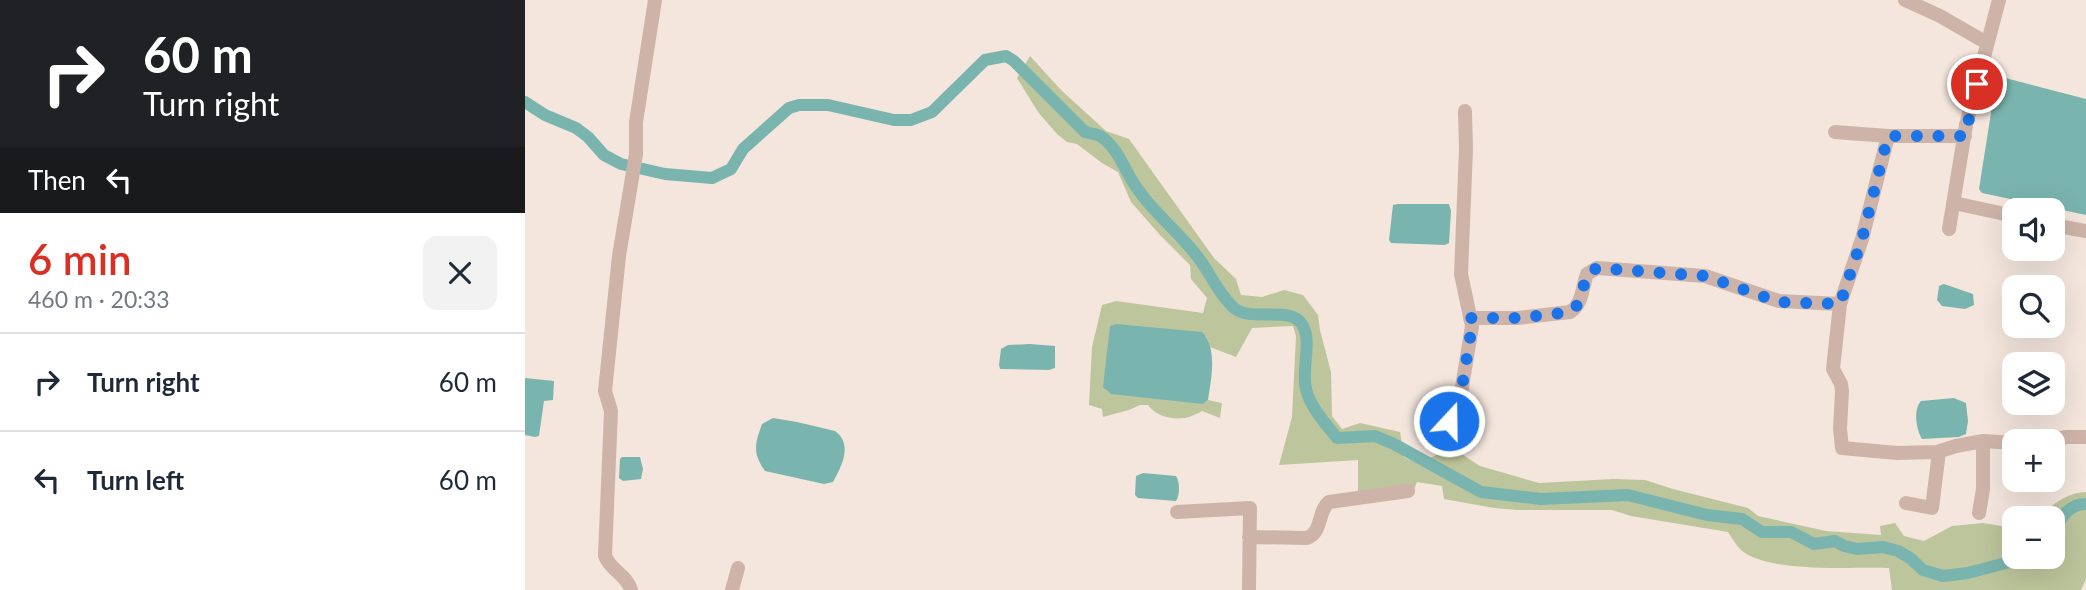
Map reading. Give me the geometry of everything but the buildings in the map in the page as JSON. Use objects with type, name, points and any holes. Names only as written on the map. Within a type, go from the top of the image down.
[{"type":"street","points":[[631,590],[629,583],[608,564],[605,556],[611,411],[605,391],[619,256],[636,154],[636,122],[655,0]]},
{"type":"street","points":[[1905,0],[1987,43]]},
{"type":"street","points":[[1949,229],[1965,136],[1999,0]]},
{"type":"street","points":[[1449,421],[1461,393],[1472,326],[1461,274],[1465,111]]},
{"type":"street","points":[[1835,132],[1888,136],[1965,136]]},
{"type":"street","points":[[1888,136],[1862,239],[1840,304],[1833,369],[1842,391],[1842,448],[1897,453],[1939,452],[1983,441],[2002,442]]},
{"type":"street","points":[[1954,203],[2002,213]]},
{"type":"street","points":[[2065,227],[2086,231]]},
{"type":"street","points":[[1470,318],[1518,318],[1570,312],[1579,303],[1587,274],[1597,268],[1705,276],[1779,302],[1840,304]]},
{"type":"street","points":[[2065,437],[2086,437]]},
{"type":"street","points":[[1979,513],[1983,489],[1983,441]]},
{"type":"street","points":[[1906,503],[1932,508],[1939,452]]},
{"type":"street","points":[[1249,537],[1307,538],[1317,531],[1323,508],[1329,502],[1408,491]]},
{"type":"street","points":[[1177,512],[1249,508],[1249,590]]},
{"type":"street","points":[[731,590],[738,568]]},
{"type":"green space","points":[[1030,56],[1061,90],[1106,131],[1129,139],[1214,258],[1236,279],[1241,295],[1262,297],[1284,290],[1303,295],[1318,315],[1331,372],[1332,416],[1342,429],[1360,423],[1400,432],[1404,457],[1417,463],[1437,455],[1448,445],[1480,466],[1539,483],[1645,480],[1748,508],[1758,516],[1826,531],[1881,535],[1880,526],[1895,523],[1904,536],[1924,541],[1952,526],[1983,523],[2002,526],[2002,569],[2065,569],[2065,506],[2052,506],[2066,497],[2086,492],[2086,579],[2081,590],[1892,590],[1889,568],[1790,566],[1770,562],[1741,550],[1728,532],[1631,516],[1612,510],[1494,508],[1444,499],[1442,486],[1417,482],[1412,494],[1358,495],[1358,460],[1279,465],[1292,417],[1296,336],[1293,326],[1252,328],[1236,357],[1210,347],[1206,336],[1203,404],[1208,400],[1222,403],[1220,418],[1202,411],[1185,418],[1170,418],[1155,412],[1148,405],[1103,417],[1102,409],[1089,405],[1092,347],[1102,305],[1116,301],[1203,313],[1207,298],[1191,279],[1190,265],[1131,202],[1118,172],[1057,134],[1038,112],[1017,78]]},
{"type":"water","points":[[1998,76],[2086,99],[2086,215],[2065,211],[2065,198],[2006,198],[1982,193],[1979,189]]},
{"type":"water","points":[[1449,204],[1449,243],[1391,243],[1389,240],[1393,205]]},
{"type":"water","points":[[1944,284],[1973,294],[1974,305],[1965,309],[1942,306],[1937,300],[1939,286]]},
{"type":"water","points":[[1116,324],[1202,332],[1212,355],[1208,400],[1203,404],[1111,394],[1103,387],[1110,326]]},
{"type":"water","points":[[1008,345],[1055,346],[1055,368],[1000,369],[1001,349]]},
{"type":"water","points":[[525,378],[554,381],[553,400],[544,401],[539,436],[535,437],[525,435]]},
{"type":"water","points":[[1954,398],[1966,403],[1966,434],[1959,437],[1922,439],[1916,420],[1921,401]]},
{"type":"water","points":[[773,418],[835,431],[840,436],[845,449],[840,469],[833,482],[824,484],[765,471],[756,453],[756,443],[762,424]]},
{"type":"water","points":[[622,457],[640,457],[643,469],[641,479],[623,481],[619,478]]},
{"type":"water","points":[[1143,473],[1176,476],[1179,488],[1176,501],[1138,498],[1135,495],[1136,476]]},
{"type":"waterway","points":[[525,102],[545,115],[576,128],[604,155],[621,164],[665,174],[712,178],[731,169],[743,149],[789,108],[799,105],[828,105],[894,120],[911,120],[932,112],[985,60],[1006,56],[1085,132],[1100,136],[1110,145],[1138,190],[1197,256],[1234,308],[1251,314],[1290,316],[1298,320],[1307,340],[1305,382],[1308,396],[1337,438],[1375,436],[1481,492],[1541,499],[1628,495],[1707,515],[1742,519],[1762,532],[1791,532],[1814,544],[1835,541],[1857,549],[1883,547],[1898,551],[1923,570],[1943,576],[2002,564]]},
{"type":"waterway","points":[[2065,514],[2069,509],[2086,504]]},
{"type":"route","points":[[1449,421],[1461,393],[1472,326],[1470,318],[1518,318],[1570,312],[1579,303],[1587,274],[1597,268],[1705,276],[1779,302],[1840,304],[1862,239],[1888,136],[1965,136],[1977,84]]}]
